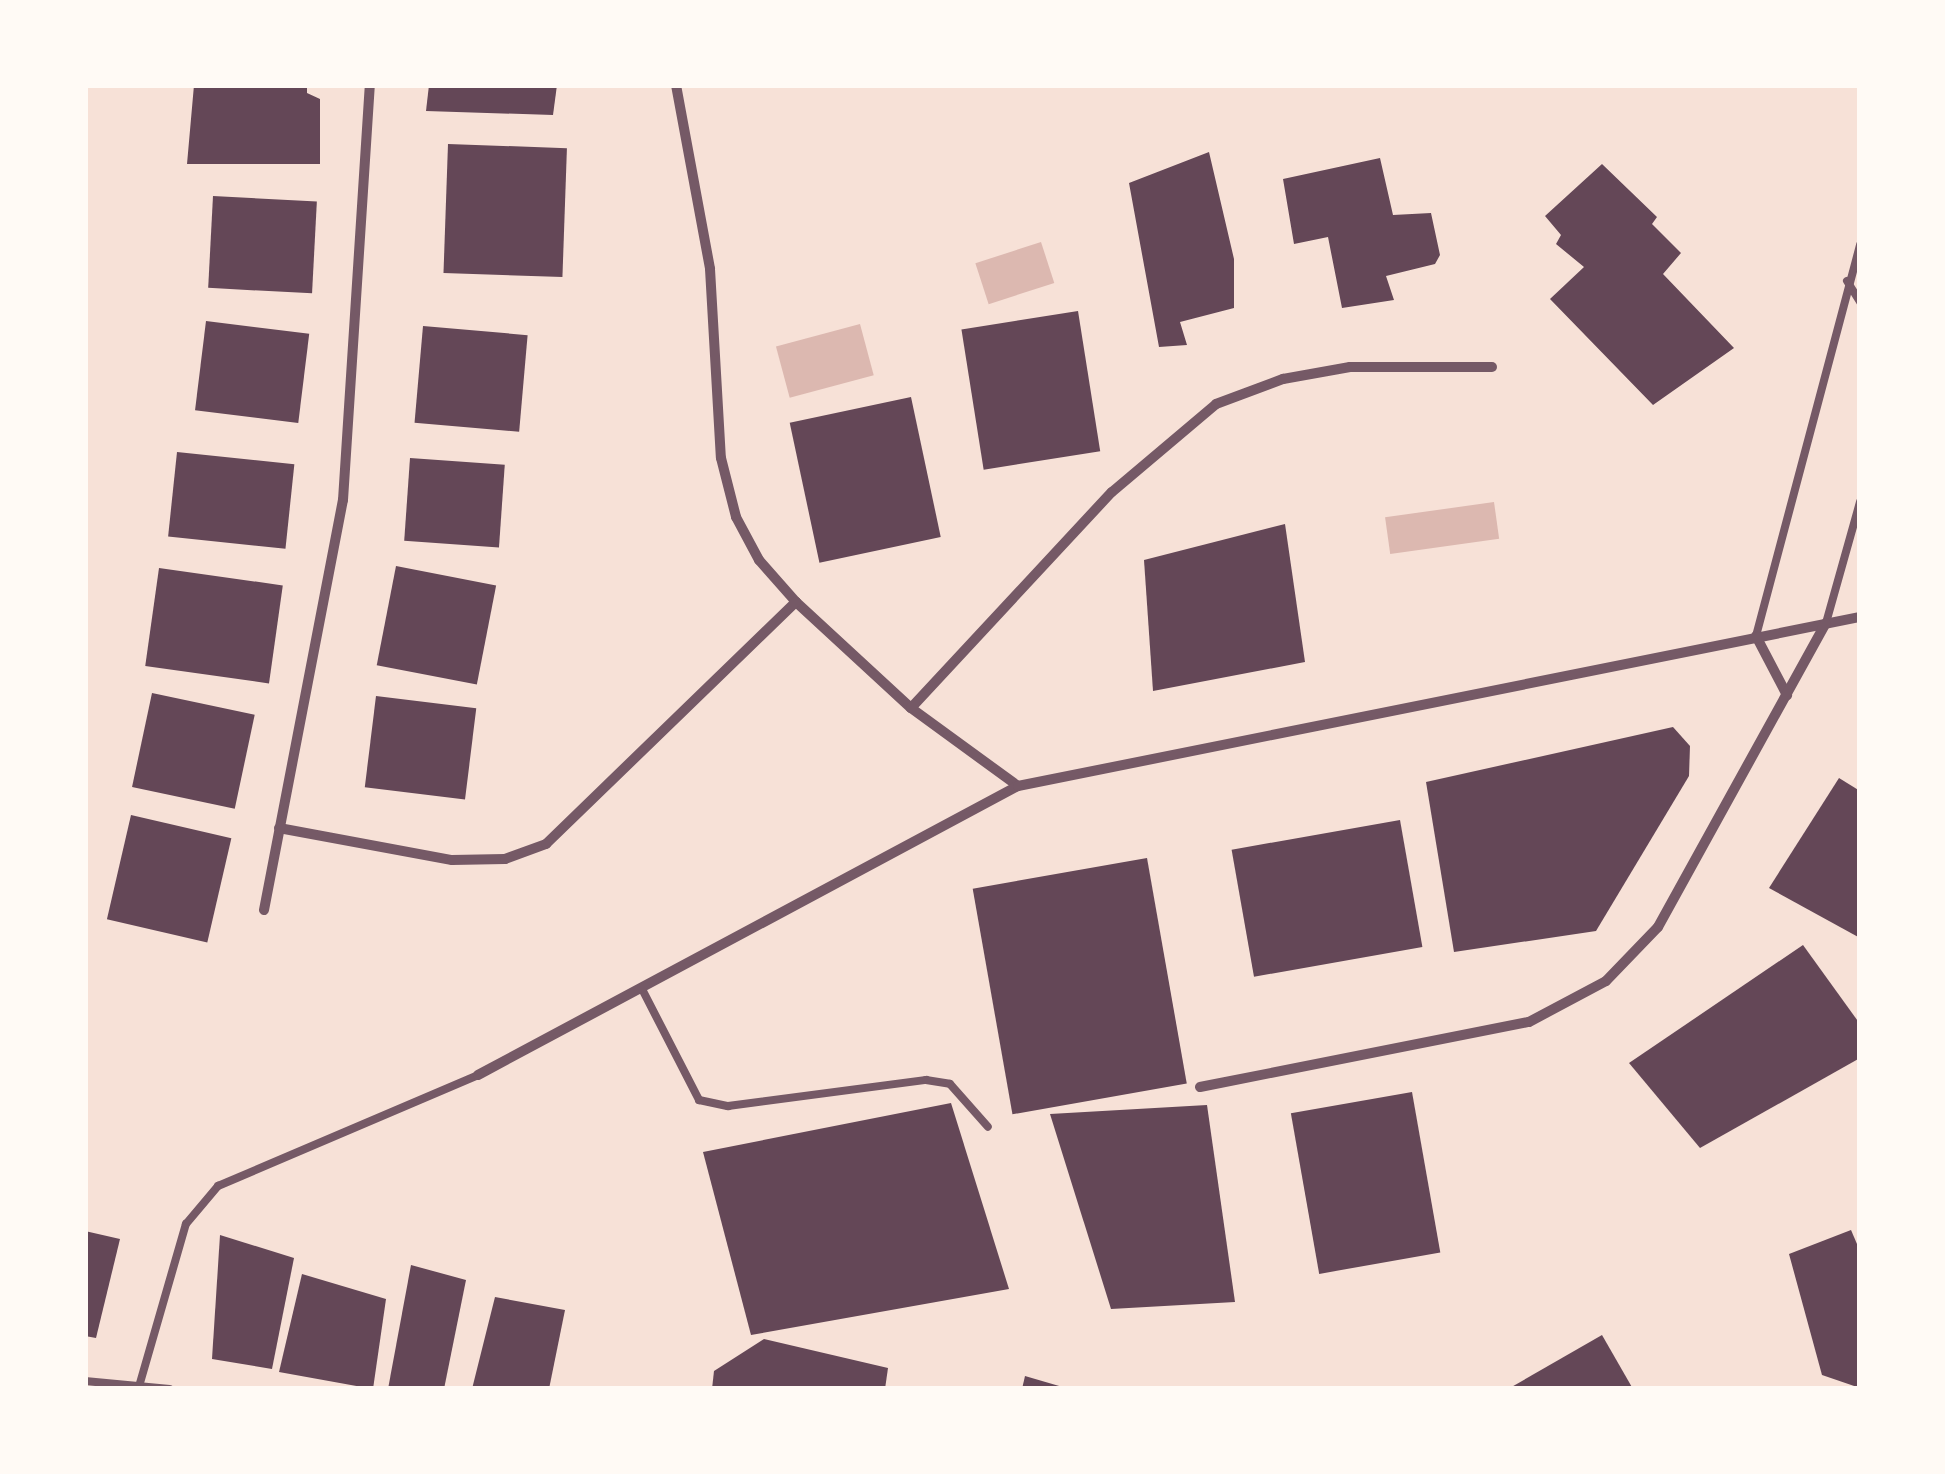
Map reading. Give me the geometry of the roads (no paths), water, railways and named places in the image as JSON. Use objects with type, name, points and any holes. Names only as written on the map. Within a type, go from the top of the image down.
[{"type":"street","points":[[264,910],[344,500],[370,85]]},
{"type":"street","points":[[676,85],[710,269],[721,458],[736,517],[759,560],[796,602],[911,708],[1018,786]]},
{"type":"street","points":[[911,708],[1112,492],[1216,404],[1284,380],[1350,368],[1492,368]]},
{"type":"street","points":[[279,828],[452,860],[505,860],[546,844],[796,602]]},
{"type":"street","points":[[478,1074],[1018,786],[1860,616]]},
{"type":"street","points":[[1200,1087],[1529,1022],[1606,981],[1658,927],[1826,623]]},
{"type":"street","points":[[1756,636],[1787,695]]},
{"type":"lane","points":[[1756,636],[1847,281],[1860,246]]},
{"type":"lane","points":[[1847,281],[1860,302]]},
{"type":"lane","points":[[1826,623],[1860,502]]},
{"type":"lane","points":[[642,989],[700,1100],[728,1106],[926,1080],[959,1090],[988,1127]]},
{"type":"lane","points":[[140,1384],[186,1224],[218,1186],[478,1074]]},
{"type":"lane","points":[[85,1381],[170,1389]]}]
